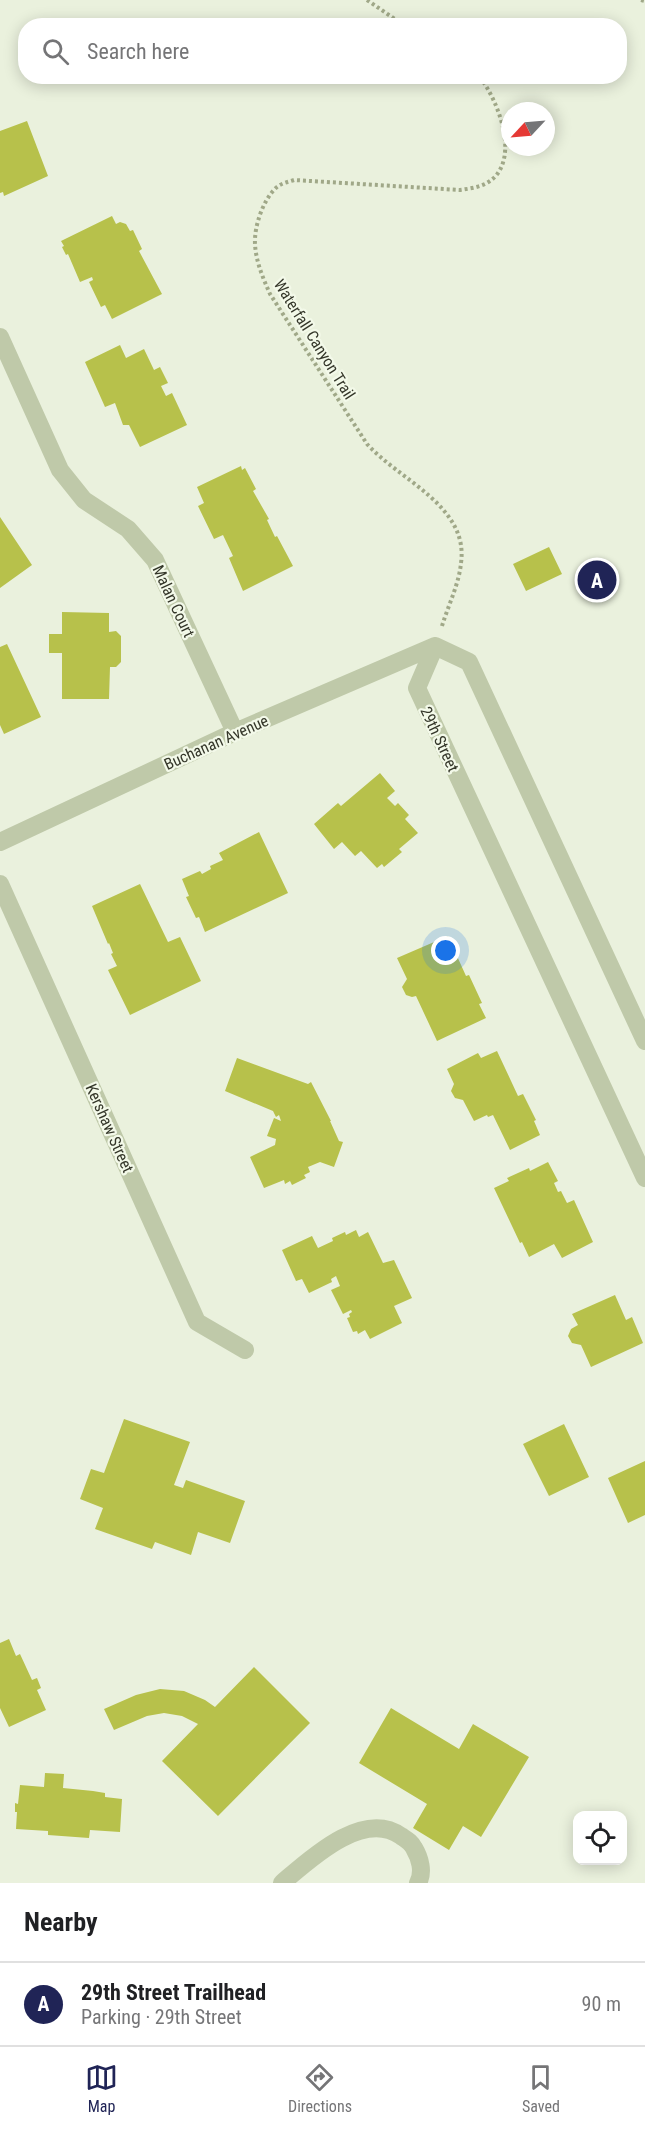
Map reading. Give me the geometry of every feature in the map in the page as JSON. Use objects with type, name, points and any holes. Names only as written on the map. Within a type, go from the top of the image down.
[{"type":"street","name":"Malan Court","points":[[0,336],[60,470],[84,500],[128,529],[155,560],[235,732]]},
{"type":"street","name":"Buchanan Avenue","points":[[0,842],[235,732],[435,646]]},
{"type":"street","points":[[435,646],[469,662],[645,1041]]},
{"type":"street","name":"29th Street","points":[[435,646],[417,688],[645,1178]]},
{"type":"street","name":"Kershaw Street","points":[[0,884],[198,1322],[245,1350]]},
{"type":"street","points":[[282,1883],[322,1849],[353,1833],[371,1827],[392,1830],[411,1842],[419,1857],[421,1877],[418,1883]]},
{"type":"path","points":[[367,0],[393,18]]},
{"type":"path","name":"Waterfall Canyon Trail","points":[[435,646],[461,566],[462,551],[458,534],[438,503],[379,457],[367,444],[270,294],[260,271],[255,243],[258,221],[268,198],[276,188],[294,180],[460,190],[485,184],[497,175],[503,162],[505,141],[494,98],[484,84]]},
{"type":"building","points":[[27,121],[48,176],[4,196],[3,192],[0,193],[0,131]]},
{"type":"building","points":[[112,216],[116,224],[120,222],[126,224],[130,231],[133,230],[142,249],[139,251],[162,294],[112,319],[105,305],[101,307],[89,282],[93,280],[92,277],[80,282],[61,241]]},
{"type":"building","points":[[120,345],[126,358],[144,349],[154,370],[160,367],[168,383],[161,386],[166,396],[172,393],[187,425],[140,447],[129,425],[123,425],[115,403],[105,407],[85,362]]},
{"type":"building","points":[[241,466],[242,470],[245,468],[256,489],[253,491],[269,519],[267,520],[275,537],[277,536],[293,566],[243,591],[229,558],[233,556],[223,535],[214,539],[198,506],[204,503],[197,487]]},
{"type":"building","points":[[0,517],[32,565],[0,588]]},
{"type":"building","points":[[549,547],[562,574],[526,591],[513,564]]},
{"type":"building","points":[[62,612],[109,613],[109,632],[116,631],[121,636],[121,662],[116,667],[110,667],[109,699],[62,699],[62,653],[49,653],[49,634],[62,634]]},
{"type":"building","points":[[7,644],[41,717],[4,734],[0,725],[0,647]]},
{"type":"building","points":[[380,773],[395,791],[387,798],[395,806],[398,803],[409,815],[405,819],[418,833],[399,849],[402,852],[384,867],[382,864],[377,868],[361,851],[355,856],[342,842],[334,849],[314,824],[338,803],[341,806]]},
{"type":"building","points":[[259,832],[288,893],[205,932],[199,917],[196,918],[186,897],[189,896],[182,879],[211,869],[210,866],[223,860],[219,853]]},
{"type":"building","points":[[140,884],[168,942],[180,937],[201,981],[130,1015],[108,970],[117,966],[92,906]]},
{"type":"building","points":[[448,936],[466,976],[469,975],[482,1003],[479,1004],[486,1018],[437,1041],[416,996],[406,995],[402,987],[407,979],[397,958]]},
{"type":"building","points":[[497,1051],[518,1096],[523,1094],[536,1120],[534,1121],[540,1135],[510,1150],[493,1115],[488,1117],[487,1115],[474,1121],[463,1100],[455,1098],[451,1091],[454,1084],[447,1069],[478,1053],[481,1058]]},
{"type":"building","points":[[237,1058],[308,1084],[311,1082],[339,1141],[343,1142],[334,1167],[320,1162],[308,1167],[310,1172],[304,1175],[306,1178],[292,1185],[290,1181],[285,1184],[284,1180],[264,1188],[250,1157],[275,1145],[276,1139],[267,1136],[274,1118],[281,1121],[279,1115],[276,1117],[273,1111],[225,1091]]},
{"type":"building","points":[[548,1162],[558,1181],[554,1183],[558,1192],[561,1191],[567,1203],[574,1200],[593,1242],[562,1258],[554,1244],[529,1257],[494,1188],[509,1181],[507,1178],[529,1168],[530,1171]]},
{"type":"building","points":[[356,1230],[359,1237],[368,1232],[383,1263],[394,1260],[412,1298],[394,1306],[402,1323],[370,1339],[365,1330],[358,1334],[357,1331],[353,1332],[347,1318],[350,1317],[351,1310],[343,1314],[331,1290],[340,1286],[336,1276],[331,1279],[332,1282],[309,1293],[302,1279],[296,1281],[282,1250],[312,1236],[318,1248],[333,1241],[332,1238]]},
{"type":"building","points":[[615,1295],[626,1320],[632,1317],[643,1343],[591,1367],[581,1345],[572,1343],[568,1336],[571,1329],[578,1325],[572,1314]]},
{"type":"building","points":[[124,1419],[190,1442],[174,1485],[183,1488],[186,1480],[245,1501],[230,1543],[198,1532],[191,1555],[155,1542],[152,1549],[95,1529],[103,1508],[80,1499],[91,1469],[104,1473]]},
{"type":"building","points":[[564,1424],[589,1477],[549,1496],[523,1444]]},
{"type":"building","points":[[645,1461],[645,1515],[628,1523],[608,1478]]},
{"type":"building","points":[[9,1639],[16,1656],[20,1654],[32,1680],[37,1678],[41,1688],[37,1690],[46,1710],[9,1727],[0,1708],[0,1643]]},
{"type":"building","points":[[254,1667],[310,1723],[218,1816],[162,1761],[198,1724],[182,1716],[164,1713],[147,1716],[114,1730],[104,1709],[136,1695],[160,1689],[184,1691],[215,1707]]},
{"type":"building","points":[[391,1708],[459,1749],[473,1724],[529,1757],[481,1837],[463,1826],[449,1850],[413,1828],[427,1804],[359,1763]]},
{"type":"building","points":[[45,1773],[64,1774],[63,1788],[105,1793],[105,1797],[122,1799],[120,1832],[90,1830],[89,1838],[48,1835],[48,1831],[16,1829],[15,1803],[18,1804],[20,1785],[44,1787]]},
{"type":"place","name":"29th Street Trailhead","points":[[597,580]]}]
